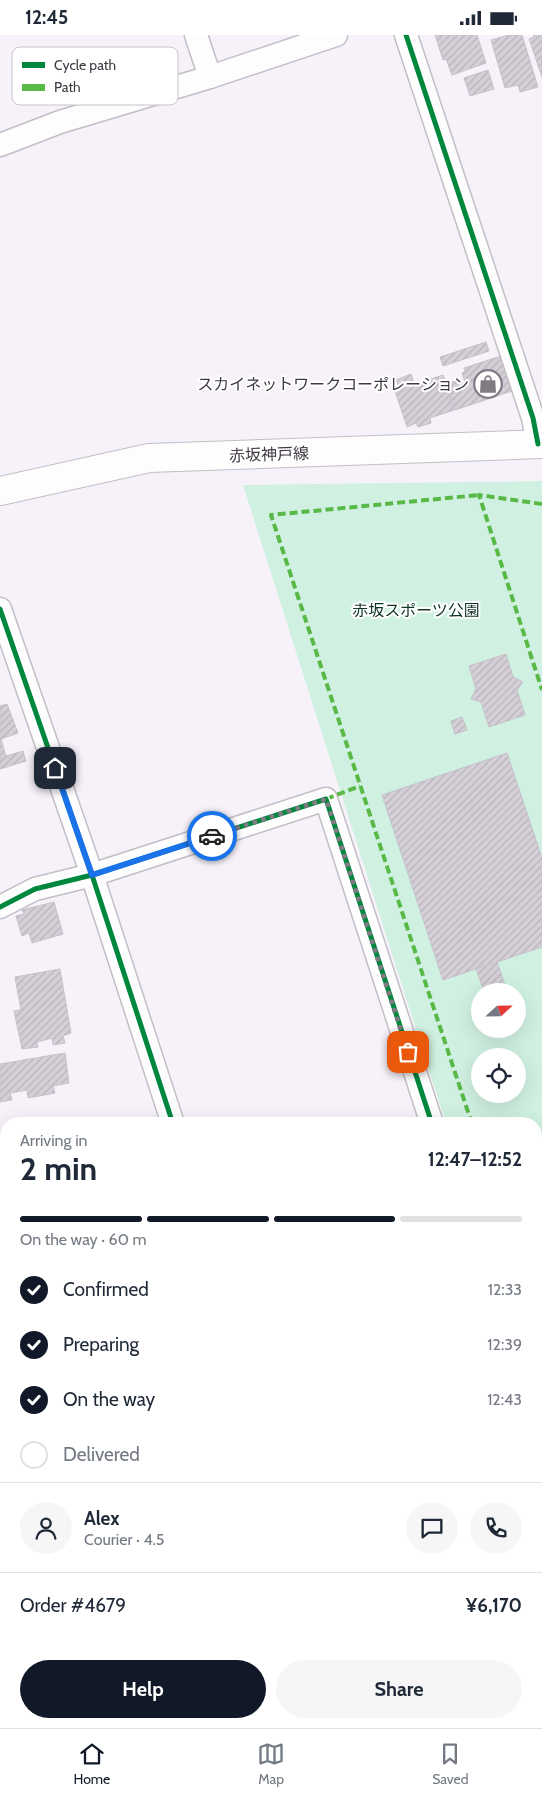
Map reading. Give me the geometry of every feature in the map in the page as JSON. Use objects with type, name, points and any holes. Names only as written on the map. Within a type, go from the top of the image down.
[{"type":"main road","name":"赤坂神戸線","points":[[0,491],[150,458],[540,444]]},
{"type":"street","points":[[196,35],[210,77]]},
{"type":"street","points":[[178,87],[336,35]]},
{"type":"street","points":[[406,35],[540,444]]},
{"type":"street","points":[[0,145],[60,122],[117,105]]},
{"type":"street","points":[[0,609],[92,875],[171,1117]]},
{"type":"street","points":[[0,907],[34,889],[92,875],[326,799],[430,1117]]},
{"type":"green space","name":"赤坂スポーツ公園","points":[[542,481],[542,1117],[444,1117],[243,485]]},
{"type":"building","points":[[435,35],[477,35],[486,63],[452,75],[446,59],[443,60]]},
{"type":"building","points":[[509,35],[522,35],[538,87],[520,92],[518,85],[505,88],[491,40]]},
{"type":"building","points":[[533,35],[542,35],[542,77],[529,39],[534,37]]},
{"type":"building","points":[[488,70],[494,89],[470,96],[464,78]]},
{"type":"building","points":[[486,342],[489,351],[443,366],[440,357]]},
{"type":"building","name":"スカイネットワークコーポレーション","points":[[501,356],[512,391],[455,410],[449,390],[452,389],[449,383],[461,379],[463,386],[466,385],[462,373],[465,372],[464,368]]},
{"type":"building","points":[[411,374],[414,383],[399,388],[396,380]]},
{"type":"building","points":[[443,375],[454,410],[430,418],[431,423],[418,427],[416,423],[407,427],[395,391]]},
{"type":"building","points":[[506,654],[513,677],[523,682],[517,690],[525,715],[489,727],[481,702],[471,699],[476,689],[469,666]]},
{"type":"building","points":[[7,704],[18,733],[1,739],[6,756],[23,751],[26,761],[0,769],[0,706]]},
{"type":"building","points":[[462,717],[467,730],[455,734],[451,721]]},
{"type":"building","points":[[507,753],[542,858],[542,947],[443,980],[382,795]]},
{"type":"building","points":[[54,902],[63,934],[32,943],[29,933],[22,936],[16,916],[24,914],[22,910]]},
{"type":"building","points":[[497,962],[504,983],[481,983],[476,969]]},
{"type":"building","points":[[60,969],[71,1033],[63,1036],[65,1043],[53,1045],[52,1038],[37,1042],[38,1047],[22,1049],[14,1011],[21,1010],[15,977]]},
{"type":"building","points":[[65,1053],[69,1083],[53,1086],[55,1093],[28,1098],[27,1090],[10,1093],[12,1100],[0,1102],[0,1064]]},
{"type":"marked path","points":[[542,504],[479,495],[542,690]]},
{"type":"marked path","points":[[470,1117],[271,515],[479,495]]},
{"type":"marked path","points":[[326,799],[360,786]]},
{"type":"cycle path","points":[[406,35],[533,418],[538,444]]},
{"type":"cycle path","points":[[0,609],[92,875],[171,1117]]},
{"type":"cycle path","points":[[0,907],[35,889],[92,875],[326,799],[430,1117]]},
{"type":"way so far","points":[[212,836],[326,799],[408,1052]]},
{"type":"place","name":"スカイネットワークコーポレーション","points":[[488,384]]},
{"type":"route","points":[[55,768],[92,875],[212,836]]}]
